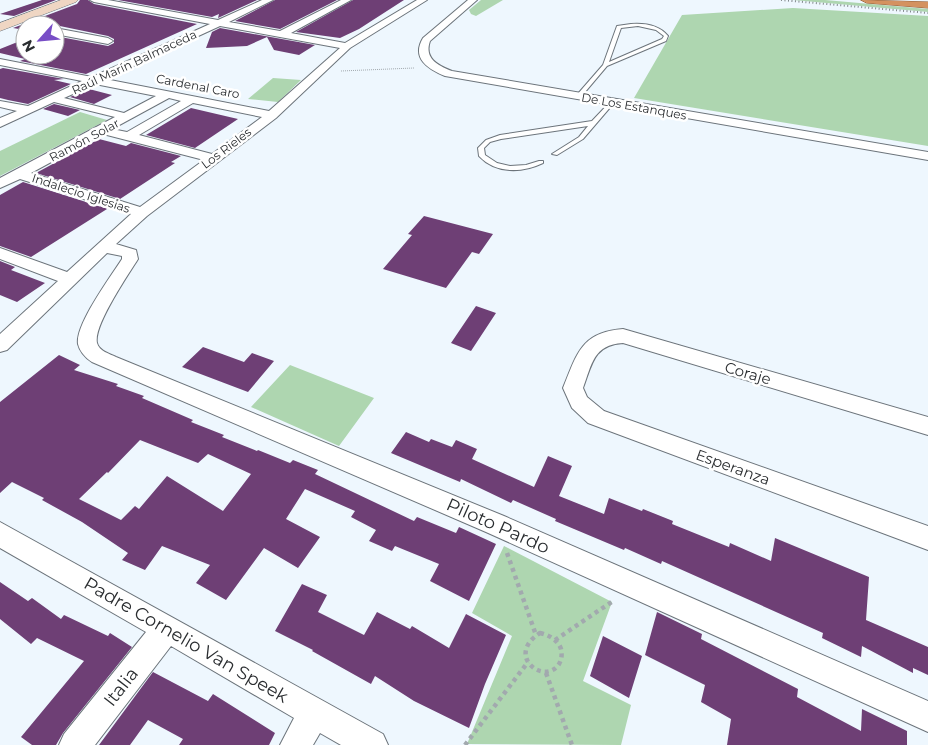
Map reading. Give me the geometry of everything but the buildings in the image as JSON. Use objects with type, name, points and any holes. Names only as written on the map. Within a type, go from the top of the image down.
[{"type":"highway","points":[[867,0],[928,5]]},
{"type":"main road","points":[[0,28],[71,1]]},
{"type":"street","points":[[100,0],[347,46]]},
{"type":"street","name":"Raúl Marín Balmaceda","points":[[0,124],[269,0]]},
{"type":"street","points":[[282,34],[347,0]]},
{"type":"street","name":"Los Rieles","points":[[0,345],[142,213],[272,115],[347,46],[423,0]]},
{"type":"street","name":"De Los Estanques","points":[[473,0],[426,40],[424,44],[422,52],[424,56],[430,64],[442,71],[460,77],[928,156]]},
{"type":"street","points":[[144,9],[158,3]]},
{"type":"street","points":[[65,33],[108,41]]},
{"type":"street","points":[[65,35],[69,34]]},
{"type":"street","points":[[2,62],[15,55]]},
{"type":"street","name":"Cardenal Caro","points":[[2,62],[272,115]]},
{"type":"street","name":"Ramón Solar","points":[[0,184],[168,94]]},
{"type":"street","points":[[54,98],[128,117]]},
{"type":"street","name":"Ramón Solar","points":[[129,136],[192,99]]},
{"type":"street","points":[[0,104],[30,110]]},
{"type":"street","points":[[103,130],[213,158]]},
{"type":"street","name":"Indalecio Iglesias","points":[[20,174],[142,213]]},
{"type":"street","name":"Piloto Pardo","points":[[103,248],[127,252],[130,254],[130,259],[91,325],[86,340],[88,347],[98,357],[505,528],[928,717]]},
{"type":"street","points":[[0,254],[70,279]]},
{"type":"street","name":"Coraje","points":[[582,367],[594,343],[604,337],[623,336],[928,426]]},
{"type":"street","name":"Esperanza","points":[[582,367],[573,388],[575,395],[586,410],[596,417],[928,538]]},
{"type":"street","name":"Padre Cornelio Van Speek","points":[[0,534],[372,745]]},
{"type":"street","name":"Italia","points":[[75,745],[167,629]]},
{"type":"street","points":[[296,745],[315,712]]},
{"type":"lane","points":[[578,97],[605,65],[619,27],[643,25],[666,33],[664,40],[605,65]]},
{"type":"lane","points":[[555,154],[576,143],[590,130],[593,123],[611,102]]},
{"type":"lane","points":[[541,162],[523,168],[498,166],[482,156],[481,148],[488,142],[500,137],[593,123]]},
{"type":"path","points":[[322,70],[346,71],[411,68],[436,72],[442,71]]},
{"type":"path","points":[[505,528],[504,546],[536,635]]},
{"type":"path","points":[[556,640],[612,602],[629,584]]},
{"type":"path","points":[[548,634],[556,640],[560,648],[562,658],[559,666],[552,672],[546,673],[534,670],[528,662],[525,653],[526,644],[536,635],[548,634]]},
{"type":"path","points":[[466,745],[528,662]]},
{"type":"path","points":[[546,673],[572,745]]},
{"type":"green space","points":[[481,0],[503,0],[476,16],[471,14],[469,10]]},
{"type":"green space","points":[[793,0],[825,0],[928,9],[928,12]]},
{"type":"green space","points":[[793,8],[928,16],[928,146],[634,98],[682,15]]},
{"type":"green space","points":[[273,78],[301,80],[278,102],[248,99]]},
{"type":"green space","points":[[80,112],[107,120],[0,176],[0,151]]},
{"type":"green space","points":[[290,365],[374,398],[339,446],[251,407]]},
{"type":"green space","points":[[504,546],[612,602],[583,681],[631,705],[621,745],[467,744],[512,636],[472,613]]},
{"type":"railway","points":[[781,0],[928,13]]}]
